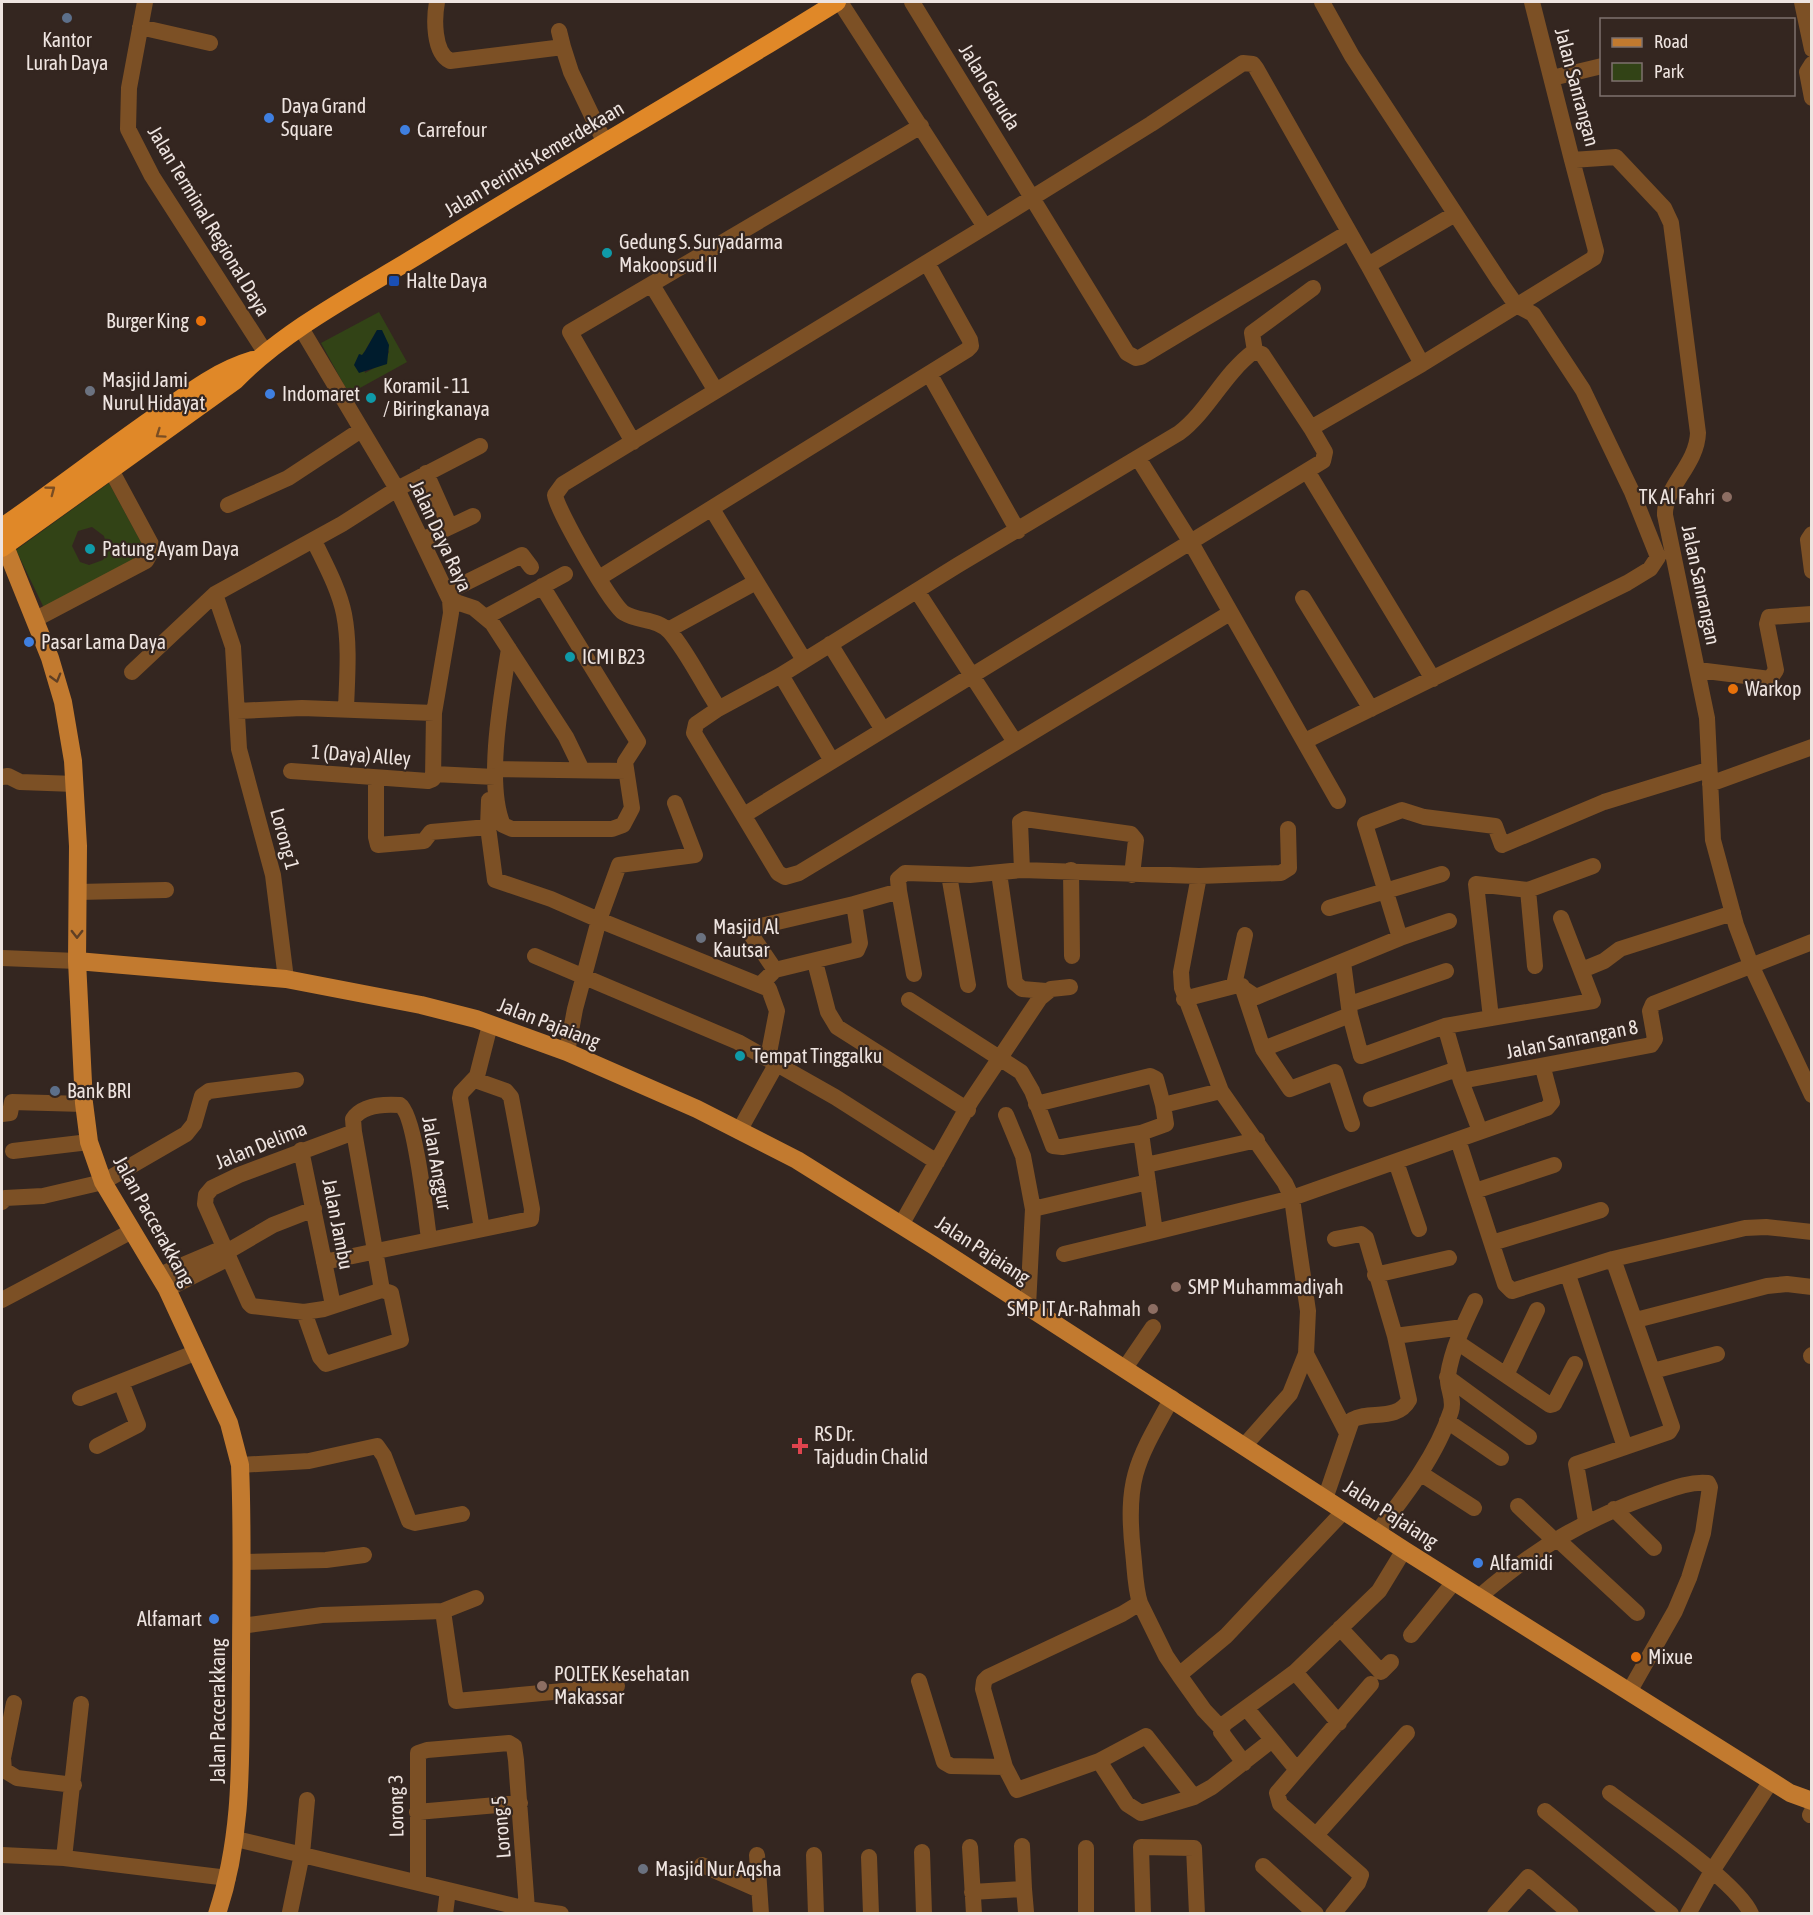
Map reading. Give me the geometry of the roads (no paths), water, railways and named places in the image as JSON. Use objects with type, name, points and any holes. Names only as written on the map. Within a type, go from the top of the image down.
[{"type":"highway","name":"Jalan Perintis Kemerdekaan","points":[[4,534],[110,468],[235,381],[260,356],[301,328],[450,235],[839,2]]},
{"type":"highway","name":"Jalan Perintis Kemerdekaan","points":[[4,534],[82,467],[227,368],[260,356]]},
{"type":"main road","name":"Jalan Paccerakkang","points":[[4,534],[36,619],[63,702],[75,784],[77,961],[84,1104],[89,1142],[103,1182],[163,1282],[197,1352],[229,1423],[240,1465],[242,1737],[236,1839],[228,1878],[217,1914]]},
{"type":"main road","name":"Jalan Pajaiang","points":[[77,961],[286,979],[421,1005],[490,1025],[567,1052],[697,1109],[797,1160],[902,1225],[1454,1582],[1790,1793],[1811,1811]]},
{"type":"street","name":"Jalan Terminal Regional Daya","points":[[145,2],[126,114],[135,146],[260,356]]},
{"type":"street","points":[[437,2],[436,36],[446,60],[494,58],[561,39],[572,72],[605,143]]},
{"type":"street","points":[[839,2],[985,227]]},
{"type":"street","name":"Jalan Garuda","points":[[912,2],[1033,196],[1126,353],[1136,358],[1349,232]]},
{"type":"street","points":[[1305,741],[1627,583],[1650,569],[1658,557],[1632,492],[1583,390],[1533,315],[1516,304],[1451,216],[1346,60],[1313,2]]},
{"type":"street","points":[[1322,2],[1352,56],[1451,216]]},
{"type":"street","name":"Jalan Sanrangan","points":[[1532,2],[1572,160],[1616,157],[1664,208],[1671,223],[1698,433],[1696,451],[1666,502],[1665,515],[1698,670],[1709,740],[1713,840],[1733,913],[1751,965],[1812,1095]]},
{"type":"street","points":[[1802,2],[1812,48]]},
{"type":"street","points":[[140,27],[210,43]]},
{"type":"street","points":[[718,709],[668,630],[656,622],[622,612],[599,578],[555,495],[563,484],[927,263],[1151,124],[1236,68],[1248,63],[1256,68],[1422,364]]},
{"type":"street","points":[[1812,64],[1807,72],[1812,98]]},
{"type":"street","points":[[1552,78],[1600,66]]},
{"type":"street","points":[[633,442],[570,332],[921,126]]},
{"type":"street","points":[[1311,428],[1422,364],[1594,258],[1596,251],[1572,160]]},
{"type":"street","points":[[1368,265],[1451,216]]},
{"type":"street","points":[[599,578],[967,350],[971,343],[927,263]]},
{"type":"street","points":[[652,285],[716,391]]},
{"type":"street","points":[[744,815],[1323,461],[1326,455],[1311,428],[1251,341],[1252,333],[1313,288]]},
{"type":"street","name":"Jalan Daya Raya","points":[[301,328],[397,489],[448,596],[450,624],[441,663],[434,714],[431,778]]},
{"type":"street","points":[[1230,613],[791,876],[778,873],[693,729],[696,724],[718,709],[781,675],[1186,428],[1229,374],[1256,351]]},
{"type":"street","points":[[930,375],[1018,531]]},
{"type":"street","points":[[228,505],[288,478],[361,429]]},
{"type":"street","points":[[132,672],[215,594],[314,541],[397,489],[480,446]]},
{"type":"street","points":[[1138,458],[1190,541],[1338,801]]},
{"type":"street","points":[[36,619],[146,561],[151,555],[152,550],[148,538],[110,468]]},
{"type":"street","points":[[1307,471],[1433,679]]},
{"type":"street","points":[[426,473],[450,527]]},
{"type":"street","points":[[711,509],[804,660]]},
{"type":"street","points":[[423,540],[472,516]]},
{"type":"street","points":[[1812,534],[1808,540],[1812,571]]},
{"type":"street","points":[[314,541],[338,593],[344,613],[347,639],[346,709]]},
{"type":"street","points":[[448,596],[522,555],[531,567]]},
{"type":"street","points":[[486,617],[565,574]]},
{"type":"street","points":[[668,630],[756,582]]},
{"type":"street","points":[[493,774],[498,810],[506,827],[612,829],[623,825],[632,808],[626,771],[627,757],[638,742],[543,586]]},
{"type":"street","points":[[917,591],[970,676],[1015,742]]},
{"type":"street","name":"Lorong 1","points":[[215,594],[233,646],[239,749],[273,875],[286,979]]},
{"type":"street","points":[[448,596],[474,608],[486,617],[566,737],[582,770]]},
{"type":"street","points":[[1303,598],[1371,710]]},
{"type":"street","points":[[1698,670],[1770,679],[1776,670],[1767,624],[1769,617],[1812,614]]},
{"type":"street","points":[[830,644],[883,730]]},
{"type":"street","points":[[509,649],[488,827],[495,880],[551,899],[760,984],[771,991],[777,1011],[772,1061],[739,1131]]},
{"type":"street","points":[[781,675],[832,761]]},
{"type":"street","points":[[237,711],[346,709],[434,714]]},
{"type":"street","points":[[1400,938],[1364,826],[1398,811],[1495,826],[1502,846],[1604,802],[1709,777],[1812,747]]},
{"type":"street","name":"1 (Daya) Alley","points":[[291,771],[376,779],[582,770],[626,771]]},
{"type":"street","points":[[2,777],[8,776],[20,782],[75,784]]},
{"type":"street","points":[[376,779],[378,845],[424,841],[431,832],[488,827]]},
{"type":"street","points":[[567,1052],[599,920],[619,865],[695,855],[675,803]]},
{"type":"street","points":[[1022,870],[1020,822],[1025,819],[1131,834],[1136,840],[1132,875]]},
{"type":"street","points":[[914,974],[899,891],[898,879],[905,873],[913,871],[949,875],[1022,870],[1071,870],[1132,875],[1199,876],[1286,872],[1288,868],[1288,829]]},
{"type":"street","points":[[1491,1018],[1476,884],[1528,890],[1593,866]]},
{"type":"street","points":[[1071,870],[1072,956]]},
{"type":"street","points":[[999,873],[1015,983],[1022,989],[1047,991],[1070,987]]},
{"type":"street","points":[[1329,908],[1442,874]]},
{"type":"street","points":[[949,875],[968,985]]},
{"type":"street","points":[[1199,876],[1181,972],[1184,999],[1221,1091],[1277,1168],[1292,1198],[1308,1311],[1306,1354],[1290,1394],[1244,1446]]},
{"type":"street","points":[[78,892],[166,890]]},
{"type":"street","points":[[1528,890],[1535,966]]},
{"type":"street","points":[[775,970],[752,936],[752,928],[899,891]]},
{"type":"street","points":[[760,984],[775,970],[852,952],[859,947],[854,904]]},
{"type":"street","points":[[1582,970],[1604,961],[1620,949],[1733,913]]},
{"type":"street","points":[[1343,962],[1350,1010],[1361,1056],[1445,1026],[1491,1018],[1595,1008],[1562,918]]},
{"type":"street","points":[[1184,999],[1238,986],[1256,997],[1400,938],[1449,921]]},
{"type":"street","points":[[1245,935],[1238,986],[1263,1049],[1290,1089],[1335,1072],[1352,1124]]},
{"type":"street","points":[[1751,965],[1812,942]]},
{"type":"street","points":[[535,956],[584,979],[727,1037],[772,1061],[937,1162]]},
{"type":"street","points":[[2,958],[77,961]]},
{"type":"street","points":[[815,962],[828,1012],[837,1027],[968,1110]]},
{"type":"street","name":"Jalan Sanrangan 8","points":[[1371,1099],[1459,1075],[1543,1068],[1651,1045],[1655,1039],[1650,1011],[1653,1004],[1751,965]]},
{"type":"street","points":[[1263,1049],[1446,971]]},
{"type":"street","points":[[902,1225],[999,1059],[1047,991]]},
{"type":"street","points":[[909,1000],[1021,1072],[1027,1080],[1049,1141],[1056,1147],[1141,1133],[1166,1124],[1156,1079],[1150,1076],[1036,1104]]},
{"type":"street","points":[[483,1229],[460,1098],[461,1093],[475,1080],[490,1025]]},
{"type":"street","points":[[1445,1026],[1459,1075],[1480,1131]]},
{"type":"street","points":[[1064,1254],[1292,1198],[1551,1106],[1543,1068]]},
{"type":"street","points":[[2,1202],[4,1198],[43,1196],[103,1182],[186,1134],[194,1124],[202,1096],[209,1091],[296,1080]]},
{"type":"street","points":[[324,1262],[526,1221],[532,1215],[511,1097],[506,1091],[475,1080]]},
{"type":"street","points":[[1163,1105],[1221,1091]]},
{"type":"street","points":[[2,1114],[10,1113],[12,1102],[84,1104]]},
{"type":"street","name":"Jalan Anggur","points":[[354,1132],[354,1119],[357,1113],[369,1108],[393,1104],[404,1107],[409,1118],[429,1239]]},
{"type":"street","points":[[1006,1115],[1023,1156],[1033,1209],[1028,1306]]},
{"type":"street","points":[[354,1132],[382,1290]]},
{"type":"street","name":"Jalan Delima","points":[[226,1252],[205,1204],[206,1195],[212,1188],[302,1150],[354,1132]]},
{"type":"street","points":[[1141,1133],[1155,1232]]},
{"type":"street","points":[[1033,1209],[1257,1140]]},
{"type":"street","points":[[1458,1140],[1505,1284],[1512,1291],[1613,1259],[1754,1227],[1812,1232]]},
{"type":"street","points":[[12,1151],[89,1142]]},
{"type":"street","name":"Jalan Jambu","points":[[302,1150],[333,1305]]},
{"type":"street","points":[[1396,1162],[1419,1229]]},
{"type":"street","points":[[1475,1191],[1554,1165]]},
{"type":"street","points":[[163,1282],[226,1252],[261,1230],[314,1209]]},
{"type":"street","points":[[1492,1243],[1601,1210]]},
{"type":"street","points":[[2,1299],[132,1231]]},
{"type":"street","points":[[1325,1499],[1347,1431],[1356,1418],[1384,1416],[1408,1403],[1409,1395],[1395,1336],[1364,1235],[1335,1239]]},
{"type":"street","points":[[226,1252],[249,1304],[257,1307],[304,1312],[389,1290],[401,1338],[399,1342],[332,1365],[323,1362],[304,1312]]},
{"type":"street","points":[[1376,1275],[1449,1258]]},
{"type":"street","points":[[1586,1521],[1576,1464],[1672,1430],[1636,1320],[1613,1259]]},
{"type":"street","points":[[1568,1275],[1625,1447]]},
{"type":"street","points":[[1636,1320],[1767,1286],[1787,1284],[1812,1287]]},
{"type":"street","points":[[1377,1532],[1420,1473],[1447,1421],[1452,1401],[1447,1377],[1460,1334],[1475,1301]]},
{"type":"street","points":[[1506,1375],[1537,1310]]},
{"type":"street","points":[[1125,1368],[1153,1327]]},
{"type":"street","points":[[1395,1336],[1460,1334],[1506,1375],[1553,1405],[1575,1364]]},
{"type":"street","points":[[80,1398],[197,1352]]},
{"type":"street","points":[[1306,1354],[1347,1431]]},
{"type":"street","points":[[1653,1371],[1717,1354]]},
{"type":"street","points":[[1447,1377],[1529,1437]]},
{"type":"street","points":[[97,1446],[138,1425],[121,1382]]},
{"type":"street","points":[[1172,1398],[1138,1460],[1130,1494],[1130,1521],[1140,1603],[1166,1656],[1204,1710],[1221,1728],[1223,1736],[1244,1763]]},
{"type":"street","points":[[1447,1421],[1501,1458]]},
{"type":"street","points":[[240,1465],[309,1461],[377,1446],[384,1456],[409,1521],[415,1523],[462,1514]]},
{"type":"street","points":[[1420,1473],[1474,1508]]},
{"type":"street","points":[[1479,1597],[1511,1570],[1586,1521],[1614,1509],[1693,1483],[1710,1485],[1703,1533],[1689,1578],[1675,1611],[1629,1692]]},
{"type":"street","points":[[1518,1506],[1637,1612]]},
{"type":"street","points":[[1614,1509],[1654,1548]]},
{"type":"street","points":[[1179,1675],[1226,1636],[1344,1510]]},
{"type":"street","points":[[1221,1728],[1295,1672],[1382,1587],[1404,1550]]},
{"type":"street","points":[[241,1562],[326,1560],[364,1554]]},
{"type":"street","points":[[1411,1635],[1454,1582]]},
{"type":"street","points":[[241,1626],[322,1615],[443,1611],[476,1598]]},
{"type":"street","points":[[1140,1603],[984,1681],[982,1689],[1005,1767],[1017,1790],[1099,1761],[1146,1736],[1194,1797]]},
{"type":"street","points":[[443,1611],[456,1701],[617,1686]]},
{"type":"street","points":[[1340,1628],[1381,1672],[1391,1662]]},
{"type":"street","points":[[1295,1672],[1339,1723]]},
{"type":"street","points":[[919,1681],[944,1762],[951,1766],[1005,1767]]},
{"type":"street","points":[[1333,1914],[1358,1883],[1361,1875],[1317,1834],[1280,1804],[1277,1798],[1279,1789],[1371,1684]]},
{"type":"street","points":[[14,1703],[3,1758],[4,1770],[17,1778],[74,1785]]},
{"type":"street","points":[[64,1858],[74,1785],[81,1704]]},
{"type":"street","points":[[1247,1709],[1296,1770]]},
{"type":"street","points":[[1317,1834],[1407,1733]]},
{"type":"street","points":[[1099,1761],[1127,1804],[1141,1813],[1194,1797],[1222,1780],[1272,1740]]},
{"type":"street","name":"Lorong 5","points":[[512,1744],[516,1760],[528,1909]]},
{"type":"street","name":"Lorong 3","points":[[418,1882],[416,1759],[421,1751],[512,1744]]},
{"type":"street","points":[[1688,1914],[1712,1871],[1771,1782]]},
{"type":"street","points":[[1610,1793],[1712,1871],[1739,1895],[1750,1914]]},
{"type":"street","points":[[290,1912],[302,1854],[307,1800]]},
{"type":"street","points":[[417,1812],[520,1803]]},
{"type":"street","points":[[1545,1811],[1671,1914]]},
{"type":"street","points":[[236,1839],[528,1909],[561,1914]]},
{"type":"street","points":[[1022,1846],[1026,1912]]},
{"type":"street","points":[[970,1847],[974,1914]]},
{"type":"street","points":[[1143,1914],[1141,1847],[1194,1848],[1197,1914]]},
{"type":"street","points":[[1086,1848],[1086,1914]]},
{"type":"street","points":[[922,1852],[924,1914]]},
{"type":"street","points":[[2,1855],[64,1858],[228,1878]]},
{"type":"street","points":[[757,1855],[761,1914]]},
{"type":"street","points":[[814,1855],[816,1914]]},
{"type":"street","points":[[869,1857],[871,1914]]},
{"type":"street","points":[[702,1865],[759,1890]]},
{"type":"street","points":[[1263,1866],[1316,1914]]},
{"type":"street","points":[[1495,1914],[1528,1877],[1571,1914]]},
{"type":"street","points":[[972,1892],[1024,1889]]},
{"type":"street","points":[[445,1914],[448,1890]]},
{"type":"water","points":[[377,330],[382,330],[389,345],[387,364],[359,373],[354,365],[359,354],[362,355],[365,351]]},
{"type":"place","name":"Kantor Lurah Daya","points":[[67,18]]},
{"type":"place","name":"Daya Grand Square","points":[[269,118]]},
{"type":"place","name":"Carrefour","points":[[405,130]]},
{"type":"place","name":"Gedung S. Suryadarma Makoopsud II","points":[[607,253]]},
{"type":"place","name":"Halte Daya","points":[[394,281]]},
{"type":"place","name":"Burger King","points":[[201,321]]},
{"type":"place","name":"Masjid Jami Nurul Hidayat","points":[[90,391]]},
{"type":"place","name":"Indomaret","points":[[270,394]]},
{"type":"place","name":"Koramil - 11 / Biringkanaya","points":[[371,398]]},
{"type":"place","name":"TK Al Fahri","points":[[1727,497]]},
{"type":"place","name":"Patung Ayam Daya","points":[[90,549]]},
{"type":"place","name":"Pasar Lama Daya","points":[[29,642]]},
{"type":"place","name":"ICMI B23","points":[[570,657]]},
{"type":"place","name":"Warkop","points":[[1733,689]]},
{"type":"place","name":"Masjid Al Kautsar","points":[[701,938]]},
{"type":"place","name":"Tempat Tinggalku","points":[[740,1056]]},
{"type":"place","name":"Bank BRI","points":[[55,1091]]},
{"type":"place","name":"SMP Muhammadiyah","points":[[1176,1287]]},
{"type":"place","name":"SMP IT Ar-Rahmah","points":[[1153,1309]]},
{"type":"place","name":"RS Dr. Tajdudin Chalid","points":[[800,1446]]},
{"type":"place","name":"Alfamidi","points":[[1478,1563]]},
{"type":"place","name":"Alfamart","points":[[214,1619]]},
{"type":"place","name":"Mixue","points":[[1636,1657]]},
{"type":"place","name":"POLTEK Kesehatan Makassar","points":[[542,1686]]},
{"type":"place","name":"Masjid Nur Aqsha","points":[[643,1869]]}]
